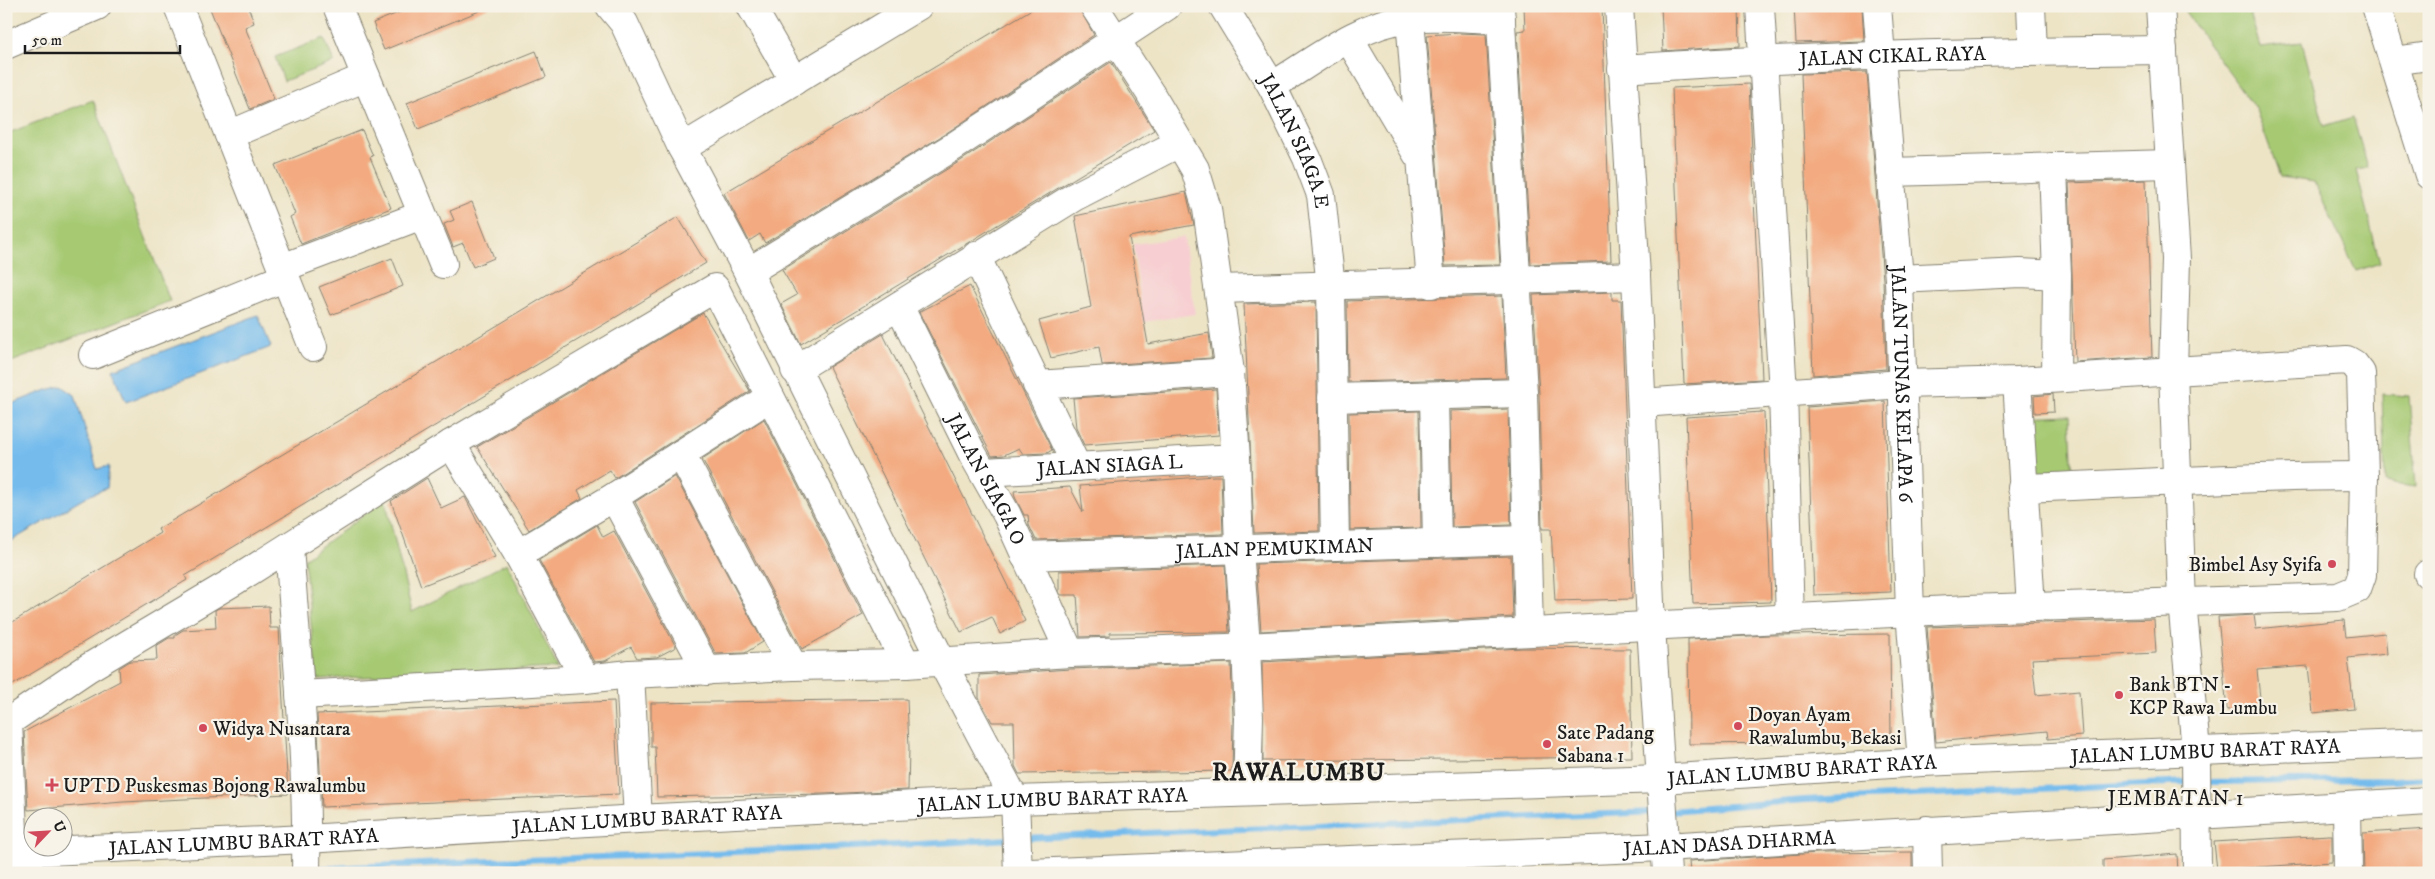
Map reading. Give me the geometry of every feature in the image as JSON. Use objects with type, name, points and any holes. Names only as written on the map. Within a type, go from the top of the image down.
[{"type":"street","points":[[6,44],[54,15],[97,6]]},
{"type":"street","points":[[178,6],[313,347]]},
{"type":"street","points":[[337,6],[443,264]]},
{"type":"street","points":[[610,6],[624,23],[682,148],[748,272],[795,370],[1015,809],[1021,866]]},
{"type":"street","points":[[751,6],[794,81]]},
{"type":"street","points":[[682,148],[918,6]]},
{"type":"street","points":[[1094,6],[1114,40],[1150,93],[1195,169],[1207,209],[1230,372],[1246,646],[1249,718],[1248,791]]},
{"type":"street","points":[[748,272],[953,147],[1167,6]]},
{"type":"street","name":"JALAN SIAGA E","points":[[1223,6],[1272,86],[1307,158],[1321,195],[1331,287],[1335,546]]},
{"type":"street","points":[[1619,6],[1636,276],[1651,626],[1665,849]]},
{"type":"street","points":[[1760,6],[1783,393],[1790,619]]},
{"type":"street","name":"JALAN TUNAS KELAPA 6","points":[[1876,6],[1899,279],[1910,612],[1922,762]]},
{"type":"street","points":[[2031,6],[2033,52]]},
{"type":"street","points":[[2160,6],[2176,259],[2173,370],[2182,602],[2196,754],[2197,873]]},
{"type":"street","points":[[2376,6],[2429,175]]},
{"type":"street","points":[[1272,86],[1349,39],[1374,27],[1410,18],[1500,13],[1509,140],[1522,393],[1529,631]]},
{"type":"street","points":[[1410,18],[1431,284]]},
{"type":"street","points":[[1349,39],[1420,159]]},
{"type":"street","name":"JALAN CIKAL RAYA","points":[[1622,70],[1764,60],[2163,50]]},
{"type":"street","points":[[2394,61],[2429,56]]},
{"type":"street","points":[[229,135],[366,77]]},
{"type":"street","points":[[795,370],[976,256],[1074,197],[1179,143]]},
{"type":"street","points":[[1890,172],[2170,164]]},
{"type":"street","points":[[2053,167],[2056,378]]},
{"type":"street","points":[[93,355],[422,215]]},
{"type":"street","points":[[976,256],[1077,467]]},
{"type":"street","points":[[1899,279],[2020,273],[2056,275]]},
{"type":"street","points":[[1219,289],[1431,284],[1636,276]]},
{"type":"street","points":[[10,853],[7,722],[88,668],[289,547],[451,444],[715,288],[906,664]]},
{"type":"street","name":"JALAN SIAGA O","points":[[899,306],[984,472],[1070,653]]},
{"type":"street","points":[[300,695],[585,679],[630,674],[792,666],[906,664],[941,660],[1070,653],[1166,651],[1910,612],[2338,597],[2356,589],[2362,575],[2364,476],[2361,373],[2354,364],[2347,360],[2056,378],[1902,384],[1642,403]]},
{"type":"street","points":[[1037,386],[1230,372]]},
{"type":"street","points":[[2016,380],[2031,607]]},
{"type":"street","points":[[1332,398],[1434,397],[1522,393]]},
{"type":"street","points":[[518,554],[614,497],[770,397]]},
{"type":"street","points":[[1434,397],[1437,543]]},
{"type":"street","points":[[451,444],[518,554],[585,679]]},
{"type":"street","points":[[682,454],[792,666]]},
{"type":"street","name":"JALAN SIAGA L","points":[[984,472],[1236,458]]},
{"type":"street","points":[[2022,488],[2178,483],[2280,476],[2364,476]]},
{"type":"street","points":[[614,497],[707,671]]},
{"type":"street","name":"JALAN PEMUKIMAN","points":[[1025,556],[1526,540]]},
{"type":"street","points":[[289,547],[300,695],[306,856]]},
{"type":"street","points":[[630,674],[638,818]]},
{"type":"street","name":"JALAN LUMBU BARAT RAYA","points":[[10,853],[306,856],[638,818],[1015,809],[1248,791],[1661,785],[1922,762],[2196,754],[2429,742]]},
{"type":"street","name":"JALAN DASA DHARMA","points":[[1021,866],[1422,865],[2195,813],[2429,802]]},
{"type":"street","points":[[2347,807],[2348,873]]},
{"type":"street","points":[[1927,830],[1928,873]]},
{"type":"shaded area","points":[[1184,237],[1195,314],[1144,322],[1133,244]]},
{"type":"green space","points":[[2181,6],[2248,6],[2260,47],[2302,42],[2324,126],[2353,117],[2368,168],[2356,170],[2380,263],[2356,271],[2314,182],[2280,177],[2256,110]]},
{"type":"green space","points":[[324,38],[334,62],[284,81],[275,57]]},
{"type":"green space","points":[[93,100],[170,301],[6,364],[6,134]]},
{"type":"green space","points":[[2382,394],[2409,396],[2416,487],[2385,483]]},
{"type":"green space","points":[[2070,415],[2073,481],[2026,482],[2023,417]]},
{"type":"green space","points":[[385,499],[412,612],[507,563],[558,668],[317,679],[304,559]]},
{"type":"water","points":[[258,315],[271,347],[126,402],[113,370]]},
{"type":"water","points":[[62,386],[75,395],[97,469],[109,466],[107,488],[90,495],[6,544],[6,406]]},
{"type":"building","points":[[209,6],[248,6],[254,23],[245,27],[274,99],[250,109]]},
{"type":"building","points":[[415,6],[489,7],[384,50],[373,23]]},
{"type":"building","points":[[1037,6],[1078,6],[1094,35],[945,134],[765,243],[760,234],[749,241],[724,193]]},
{"type":"building","points":[[1524,6],[1602,6],[1611,261],[1531,264],[1517,31],[1525,30]]},
{"type":"building","points":[[1661,6],[1739,6],[1740,46],[1663,51]]},
{"type":"building","points":[[1794,6],[1862,6],[1864,41],[1796,43]]},
{"type":"building","points":[[1486,34],[1500,265],[1445,266],[1427,35]]},
{"type":"building","points":[[536,51],[546,77],[418,129],[407,103]]},
{"type":"building","points":[[1111,62],[1154,130],[801,344],[781,304],[797,295],[782,270],[962,160]]},
{"type":"building","points":[[1867,72],[1883,280],[1886,369],[1813,375],[1801,74]]},
{"type":"building","points":[[1749,84],[1762,379],[1684,384],[1672,88]]},
{"type":"building","points":[[362,130],[373,156],[370,157],[391,208],[301,244],[290,217],[295,214],[275,165]]},
{"type":"building","points":[[2146,180],[2152,357],[2075,362],[2069,183]]},
{"type":"building","points":[[1186,192],[1194,225],[1129,237],[1148,344],[1209,333],[1212,358],[1102,365],[1099,347],[1051,358],[1039,321],[1091,307],[1075,216]]},
{"type":"building","points":[[472,202],[494,258],[473,267],[463,243],[453,247],[444,224],[454,220],[450,211]]},
{"type":"building","points":[[678,217],[706,263],[185,576],[187,580],[6,689],[6,626],[160,533],[158,529]]},
{"type":"building","points":[[392,258],[403,286],[331,315],[319,287]]},
{"type":"building","points":[[970,286],[1052,450],[1047,453],[1023,454],[1019,448],[1004,455],[992,456],[919,312]]},
{"type":"building","points":[[1612,292],[1612,300],[1621,300],[1632,599],[1555,601],[1551,529],[1542,529],[1539,393],[1533,295]]},
{"type":"building","points":[[1502,296],[1506,378],[1348,382],[1347,301]]},
{"type":"building","points":[[1316,302],[1319,531],[1254,533],[1244,304]]},
{"type":"building","points":[[703,313],[750,391],[615,478],[610,470],[578,490],[582,498],[529,530],[477,447]]},
{"type":"building","points":[[883,334],[1025,621],[1000,634],[992,617],[961,632],[829,367]]},
{"type":"building","points":[[1216,389],[1219,435],[1084,445],[1076,428],[1073,398]]},
{"type":"building","points":[[2053,394],[2054,412],[2035,413],[2034,396]]},
{"type":"building","points":[[1885,401],[1891,592],[1814,595],[1807,407]]},
{"type":"building","points":[[1508,409],[1511,525],[1452,527],[1450,411]]},
{"type":"building","points":[[1419,411],[1421,528],[1350,530],[1349,413]]},
{"type":"building","points":[[1764,413],[1771,602],[1693,604],[1686,417]]},
{"type":"building","points":[[764,419],[863,615],[802,649],[702,459]]},
{"type":"building","points":[[675,476],[763,642],[745,653],[716,654],[635,502]]},
{"type":"building","points":[[1221,476],[1223,534],[1036,540],[1029,525],[1028,515],[1024,515],[1014,491],[1070,487],[1083,512],[1080,486]]},
{"type":"building","points":[[427,478],[441,508],[465,497],[495,557],[421,586],[391,501]]},
{"type":"building","points":[[597,525],[603,537],[614,531],[676,647],[657,657],[637,658],[631,647],[605,661],[594,662],[539,560]]},
{"type":"building","points":[[1511,556],[1513,617],[1261,631],[1256,564]]},
{"type":"building","points":[[1225,565],[1229,632],[1110,633],[1110,636],[1080,637],[1077,595],[1061,595],[1059,592],[1059,571]]},
{"type":"building","name":"Widya Nusantara","points":[[269,606],[270,628],[279,628],[288,794],[72,806],[28,806],[24,732],[120,681],[119,668],[130,661],[157,660],[156,646],[169,638],[175,638],[175,635],[183,630],[216,628],[215,610],[219,608]]},
{"type":"building","points":[[2254,615],[2256,629],[2344,620],[2346,637],[2385,633],[2387,654],[2348,658],[2354,709],[2313,713],[2308,666],[2257,670],[2261,707],[2227,710],[2218,617]]},
{"type":"building","points":[[2154,619],[2156,653],[2032,659],[2036,695],[2079,691],[2082,736],[2048,739],[2047,731],[1936,742],[1927,627]]},
{"type":"building","points":[[1890,634],[1891,742],[1689,744],[1688,639],[1768,635]]},
{"type":"building","points":[[1522,648],[1630,649],[1632,757],[1263,761],[1262,662]]},
{"type":"building","points":[[1231,663],[1232,771],[1019,774],[1015,766],[1014,722],[992,722],[979,698],[979,675],[1071,669]]},
{"type":"building","points":[[907,699],[908,790],[825,794],[657,797],[655,747],[651,747],[651,703]]},
{"type":"building","points":[[614,701],[619,794],[322,807],[317,714]]},
{"type":"building","points":[[2429,829],[2429,869],[2364,873],[2363,833]]},
{"type":"building","points":[[2332,835],[2332,862],[2217,870],[2214,842]]},
{"type":"building","points":[[1912,852],[1912,873],[1690,873],[1689,861],[1818,853]]},
{"type":"building","points":[[2177,854],[2178,873],[2103,873],[2103,860]]},
{"type":"waterway","points":[[2203,782],[2429,778]]},
{"type":"waterway","points":[[1669,811],[1805,800],[2190,782]]},
{"type":"waterway","points":[[1022,838],[1656,812]]},
{"type":"waterway","points":[[313,869],[1009,839]]},
{"type":"waterway","points":[[239,873],[300,870]]},
{"type":"place","name":"Bimbel Asy Syifa","points":[[2332,564]]},
{"type":"place","name":"Bank BTN - KCP Rawa Lumbu","points":[[2119,695]]},
{"type":"place","name":"Doyan Ayam Rawalumbu, Bekasi","points":[[1738,726]]},
{"type":"place","name":"Widya Nusantara","points":[[203,728]]},
{"type":"place","name":"Sate Padang Sabana 1","points":[[1547,744]]},
{"type":"place","name":"UPTD Puskesmas Bojong Rawalumbu","points":[[52,785]]},
{"type":"district","name":"RAWALUMBU","points":[[1299,771]]},
{"type":"district","name":"JEMBATAN 1","points":[[2176,798]]}]
